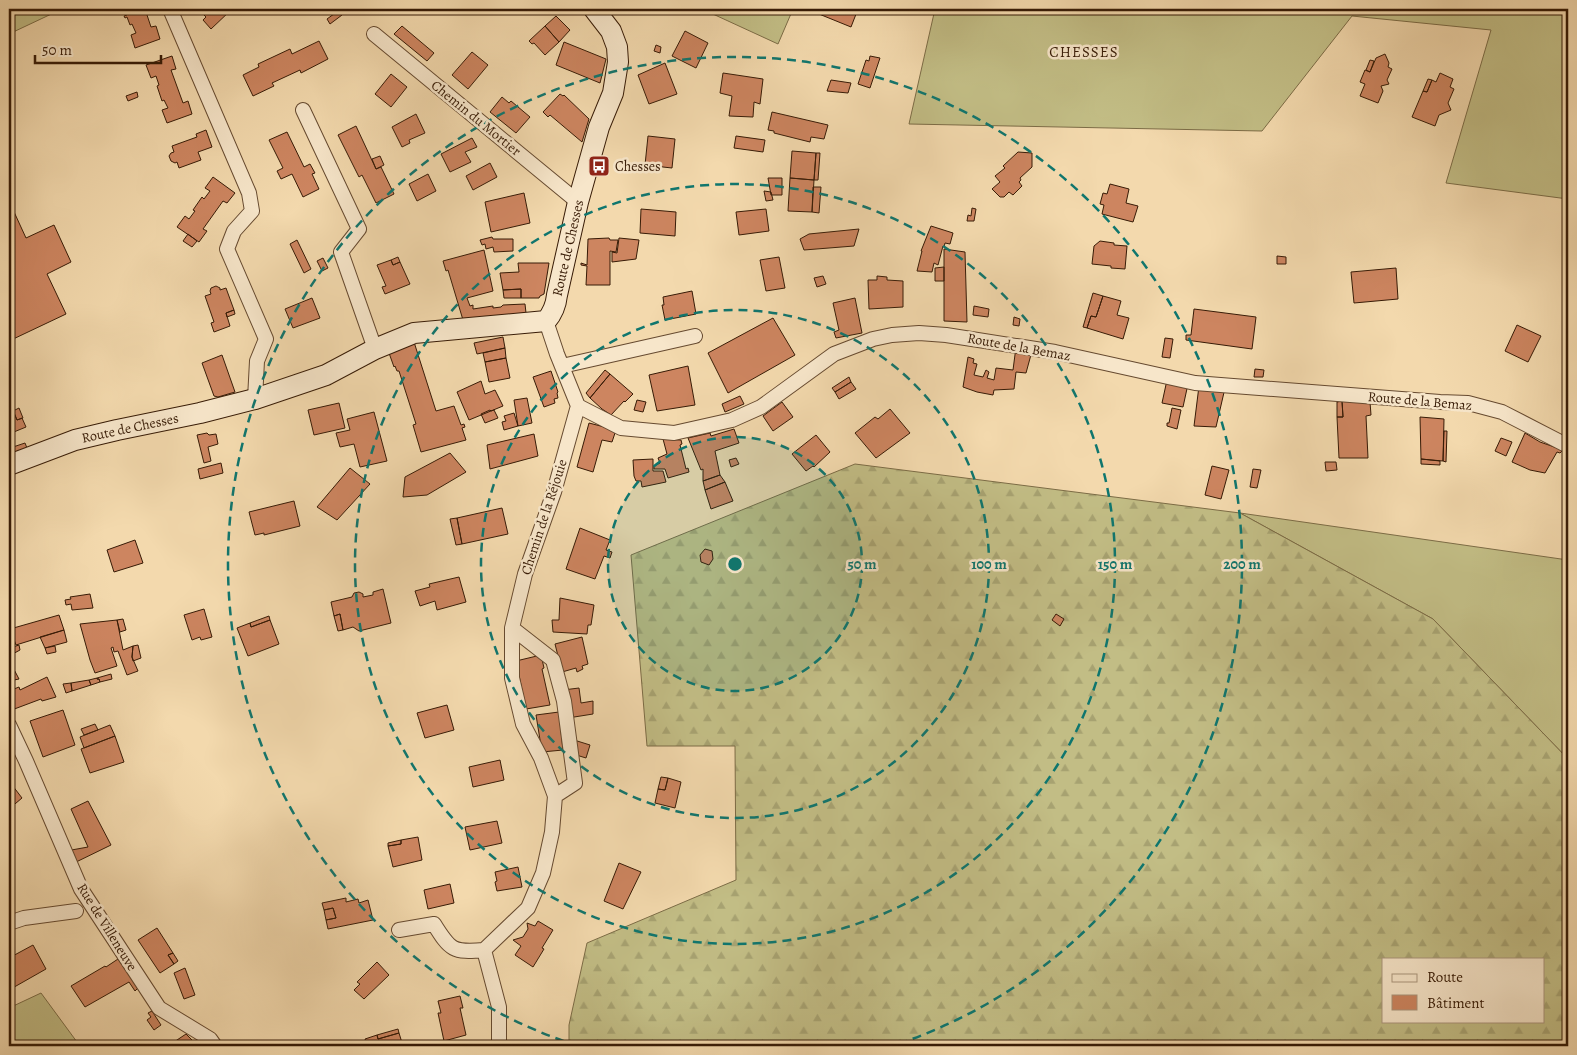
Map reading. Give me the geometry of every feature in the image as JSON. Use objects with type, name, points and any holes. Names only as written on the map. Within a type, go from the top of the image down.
[{"type":"main road","name":"Route de Chesses","points":[[9,465],[75,440],[200,413],[254,399],[326,375],[375,348],[414,333],[546,321],[551,316],[556,302],[556,295],[578,202],[600,127],[613,93],[618,62],[617,47],[611,31],[594,9]]},
{"type":"street","points":[[170,9],[249,193],[252,211],[234,231],[227,249],[266,339],[257,361],[254,399]]},
{"type":"street","name":"Chemin du Mortier","points":[[374,34],[578,202]]},
{"type":"street","points":[[304,110],[359,229],[341,252],[375,348]]},
{"type":"street","points":[[546,321],[578,406]]},
{"type":"street","name":"Route de la Bemaz","points":[[578,406],[622,428],[674,433],[732,420],[761,407],[834,354],[873,338],[892,335],[946,335],[1055,352],[1195,383],[1468,403],[1502,412],[1568,446]]},
{"type":"street","points":[[562,366],[695,336]]},
{"type":"street","name":"Chemin de la Réjouie","points":[[484,950],[528,908],[543,873],[552,832],[556,796],[541,758],[523,724],[512,678],[512,628],[526,574],[554,492],[578,406]]},
{"type":"street","points":[[512,628],[553,660],[564,701],[575,783],[556,796]]},
{"type":"street","name":"Rue de Villeneuve","points":[[9,725],[81,890],[159,1008],[210,1039],[215,1046]]},
{"type":"street","points":[[9,923],[24,918],[76,911]]},
{"type":"street","points":[[400,930],[434,924],[447,944],[465,952],[484,950],[499,1007],[498,1046]]},
{"type":"green space","points":[[9,9],[62,9],[9,34]]},
{"type":"green space","points":[[702,9],[793,9],[778,44]]},
{"type":"green space","points":[[935,9],[1568,9],[1568,199],[1446,183],[1491,30],[1352,16],[1262,131],[909,124]]},
{"type":"green space","points":[[855,464],[1240,513],[1433,619],[1568,759],[1568,943],[1563,961],[1568,964],[1568,1046],[569,1046],[569,1025],[587,943],[736,880],[735,746],[647,746],[631,555]]},
{"type":"green space","points":[[1240,513],[1568,560],[1568,759],[1433,619]]},
{"type":"green space","points":[[41,993],[77,1042],[70,1046],[9,1046],[9,1008]]},
{"type":"building","points":[[145,9],[151,27],[156,26],[160,39],[135,48],[131,35],[136,33],[132,24],[130,25],[127,17],[125,18],[124,16],[127,15],[125,10]]},
{"type":"building","points":[[198,9],[231,10],[211,29],[203,20],[206,17]]},
{"type":"building","points":[[821,9],[858,9],[851,27],[819,14]]},
{"type":"building","points":[[338,11],[342,15],[330,24],[327,19]]},
{"type":"building","points":[[556,16],[570,30],[559,42],[545,26]]},
{"type":"building","points":[[402,26],[434,53],[427,61],[394,34]]},
{"type":"building","points":[[545,26],[559,42],[545,55],[534,43],[532,44],[529,41]]},
{"type":"building","points":[[685,31],[708,43],[696,68],[672,56]]},
{"type":"building","points":[[319,41],[328,59],[301,73],[300,70],[272,83],[274,86],[253,96],[243,75],[259,67],[258,64],[290,49],[292,54]]},
{"type":"building","points":[[564,42],[606,59],[600,83],[556,65]]},
{"type":"building","points":[[656,45],[661,47],[660,53],[654,51]]},
{"type":"building","points":[[472,52],[488,65],[468,89],[452,75]]},
{"type":"building","points":[[1385,54],[1389,63],[1388,67],[1392,69],[1387,80],[1389,84],[1381,86],[1383,91],[1378,103],[1360,96],[1365,84],[1360,82],[1365,70],[1370,72],[1376,58]]},
{"type":"building","points":[[172,56],[176,69],[171,70],[183,103],[188,101],[192,114],[167,123],[162,110],[168,108],[164,100],[162,101],[156,76],[151,78],[146,65]]},
{"type":"building","points":[[870,56],[880,58],[870,88],[858,84],[866,60],[869,61]]},
{"type":"building","points":[[1370,60],[1374,61],[1370,72],[1366,70]]},
{"type":"building","points":[[665,63],[677,94],[649,104],[638,75]]},
{"type":"building","points":[[723,73],[763,79],[760,104],[754,102],[753,117],[729,116],[732,96],[720,93]]},
{"type":"building","points":[[1440,73],[1453,79],[1450,87],[1454,89],[1448,103],[1451,110],[1439,115],[1435,126],[1412,117],[1423,91],[1427,92],[1432,80],[1436,82]]},
{"type":"building","points":[[391,74],[407,87],[391,107],[375,94]]},
{"type":"building","points":[[1428,79],[1432,80],[1427,92],[1423,91]]},
{"type":"building","points":[[831,80],[851,83],[848,93],[827,91]]},
{"type":"building","points":[[137,92],[138,97],[128,101],[126,96]]},
{"type":"building","points":[[560,94],[564,95],[589,119],[582,142],[550,115],[548,117],[543,112]]},
{"type":"building","points":[[502,97],[509,103],[511,101],[530,117],[516,133],[490,112]]},
{"type":"building","points":[[772,112],[828,125],[824,139],[811,137],[810,142],[768,130]]},
{"type":"building","points":[[416,114],[425,133],[409,140],[410,143],[402,147],[392,127]]},
{"type":"building","points":[[356,126],[376,169],[381,167],[394,194],[376,203],[362,175],[359,177],[338,135]]},
{"type":"building","points":[[206,130],[212,147],[198,152],[201,160],[179,168],[177,162],[171,161],[169,156],[174,152],[172,146],[197,137],[196,134]]},
{"type":"building","points":[[287,132],[304,167],[310,164],[315,173],[312,174],[319,189],[303,197],[292,174],[281,179],[277,171],[283,168],[269,140]]},
{"type":"building","points":[[648,136],[675,139],[672,168],[645,165]]},
{"type":"building","points":[[736,136],[765,140],[763,152],[734,148]]},
{"type":"building","points":[[472,138],[477,147],[465,152],[471,162],[450,172],[441,154]]},
{"type":"building","points":[[792,151],[816,153],[814,180],[790,178]]},
{"type":"building","points":[[1018,152],[1032,153],[1032,167],[1020,178],[1019,182],[1022,186],[1013,195],[1009,192],[1004,197],[1000,197],[992,189],[1000,182],[995,176],[1005,168],[1003,166]]},
{"type":"building","points":[[816,153],[820,153],[818,180],[814,180]]},
{"type":"building","points":[[380,156],[384,165],[376,169],[372,159]]},
{"type":"building","points":[[490,163],[497,177],[473,190],[466,176]]},
{"type":"building","points":[[428,174],[436,191],[417,201],[409,184]]},
{"type":"building","points":[[213,177],[235,193],[227,203],[223,201],[203,229],[207,231],[199,242],[177,227],[185,216],[189,219],[202,197],[204,199],[210,191],[205,188]]},
{"type":"building","points":[[768,178],[782,178],[782,195],[771,195]]},
{"type":"building","points":[[790,178],[814,180],[812,212],[788,211]]},
{"type":"building","points":[[1110,184],[1129,189],[1126,203],[1138,206],[1133,222],[1102,214],[1104,205],[1100,204],[1103,193],[1107,194]]},
{"type":"building","points":[[813,187],[821,187],[819,213],[812,212]]},
{"type":"building","points":[[764,191],[771,192],[773,200],[766,201]]},
{"type":"building","points":[[524,193],[530,223],[491,232],[485,202]]},
{"type":"building","points":[[9,201],[26,238],[54,225],[71,262],[47,274],[66,314],[9,341]]},
{"type":"building","points":[[972,208],[976,209],[974,221],[967,221],[968,215],[971,216]]},
{"type":"building","points":[[641,209],[676,212],[675,236],[640,233]]},
{"type":"building","points":[[766,209],[769,231],[739,235],[736,212]]},
{"type":"building","points":[[931,226],[953,233],[950,244],[945,243],[943,246],[938,265],[934,263],[932,272],[917,271],[921,251]]},
{"type":"building","points":[[859,229],[854,246],[804,250],[800,239],[809,234]]},
{"type":"building","points":[[188,234],[197,241],[192,247],[183,241]]},
{"type":"building","points":[[492,237],[493,239],[513,239],[513,251],[494,252],[493,247],[486,249],[485,244],[482,245],[480,240]]},
{"type":"building","points":[[609,238],[610,240],[618,240],[616,252],[610,251],[610,285],[586,285],[587,266],[581,265],[581,263],[587,265],[588,239]]},
{"type":"building","points":[[619,238],[639,240],[636,259],[612,262],[612,252],[617,253]]},
{"type":"building","points":[[297,240],[311,269],[304,273],[290,244]]},
{"type":"building","points":[[1100,241],[1127,246],[1125,269],[1092,264],[1094,246]]},
{"type":"building","points":[[944,249],[965,252],[967,322],[944,321]]},
{"type":"building","points":[[484,250],[493,291],[467,298],[470,306],[473,305],[473,309],[525,304],[526,313],[463,320],[448,270],[446,271],[443,261]]},
{"type":"building","points":[[1277,256],[1286,257],[1286,264],[1277,264]]},
{"type":"building","points":[[398,257],[400,262],[393,265],[391,260]]},
{"type":"building","points":[[779,257],[785,288],[766,291],[760,260]]},
{"type":"building","points":[[323,258],[328,268],[322,271],[317,261]]},
{"type":"building","points":[[391,260],[393,265],[400,262],[410,284],[385,294],[382,287],[386,286],[377,265]]},
{"type":"building","points":[[518,263],[549,263],[544,294],[539,298],[521,298],[521,289],[503,290],[500,273],[519,272]]},
{"type":"building","points":[[944,267],[944,281],[935,281],[935,268]]},
{"type":"building","points":[[1396,268],[1398,299],[1354,303],[1351,272]]},
{"type":"building","points":[[823,276],[826,284],[817,287],[814,278]]},
{"type":"building","points":[[877,276],[887,277],[887,280],[903,281],[903,307],[869,309],[868,280],[877,280]]},
{"type":"building","points":[[216,286],[220,290],[226,288],[234,310],[226,313],[230,326],[214,332],[211,323],[214,322],[205,296],[211,294],[211,288]]},
{"type":"building","points":[[521,289],[521,298],[504,298],[503,290]]},
{"type":"building","points":[[692,291],[696,314],[665,320],[662,305],[664,305],[663,297]]},
{"type":"building","points":[[1093,293],[1103,296],[1096,317],[1091,316],[1087,328],[1083,327]]},
{"type":"building","points":[[1103,296],[1121,301],[1117,315],[1129,318],[1123,339],[1087,328],[1091,316],[1096,317]]},
{"type":"building","points":[[312,298],[320,318],[293,328],[285,309]]},
{"type":"building","points":[[855,298],[862,333],[836,338],[834,332],[839,330],[833,303]]},
{"type":"building","points":[[974,306],[989,309],[988,317],[973,315]]},
{"type":"building","points":[[1194,309],[1256,317],[1252,349],[1186,340],[1186,335],[1191,335]]},
{"type":"building","points":[[234,310],[235,314],[227,317],[226,313]]},
{"type":"building","points":[[1014,317],[1020,319],[1019,326],[1013,325]]},
{"type":"building","points":[[773,318],[795,355],[728,393],[708,353]]},
{"type":"building","points":[[1517,325],[1541,336],[1528,362],[1505,351]]},
{"type":"building","points":[[503,337],[505,348],[477,354],[474,343]]},
{"type":"building","points":[[1165,338],[1173,339],[1170,358],[1162,357]]},
{"type":"building","points":[[414,342],[436,411],[454,406],[461,425],[464,424],[465,427],[462,428],[466,440],[421,452],[413,425],[416,424],[399,371],[394,367],[389,353]]},
{"type":"building","points":[[1016,347],[1032,351],[1026,373],[1016,372],[1014,389],[994,390],[993,395],[963,387],[968,357],[974,359],[973,363],[977,364],[974,375],[983,377],[986,370],[989,372],[987,378],[994,380],[996,368],[1013,370]]},
{"type":"building","points":[[505,348],[506,358],[485,362],[483,353]]},
{"type":"building","points":[[222,355],[235,392],[218,397],[214,396],[202,363]]},
{"type":"building","points":[[506,358],[510,378],[489,382],[485,362]]},
{"type":"building","points":[[688,366],[695,405],[657,411],[649,375]]},
{"type":"building","points":[[1255,369],[1264,370],[1263,377],[1254,377]]},
{"type":"building","points":[[605,370],[610,374],[590,398],[586,393]]},
{"type":"building","points":[[551,371],[558,392],[558,398],[554,399],[555,403],[544,407],[533,377]]},
{"type":"building","points":[[610,374],[633,394],[611,415],[590,398]]},
{"type":"building","points":[[849,377],[851,382],[835,392],[832,388]]},
{"type":"building","points":[[1167,380],[1188,384],[1183,407],[1162,403]]},
{"type":"building","points":[[481,381],[485,394],[495,390],[503,406],[469,420],[457,392]]},
{"type":"building","points":[[851,382],[856,389],[839,399],[835,392]]},
{"type":"building","points":[[1199,386],[1225,388],[1216,427],[1194,426]]},
{"type":"building","points":[[740,396],[744,404],[725,412],[722,404]]},
{"type":"building","points":[[527,398],[532,423],[518,426],[514,400]]},
{"type":"building","points":[[9,400],[17,420],[22,418],[26,427],[9,434]]},
{"type":"building","points":[[637,400],[646,402],[643,412],[634,410]]},
{"type":"building","points":[[1342,401],[1343,417],[1337,417],[1337,402]]},
{"type":"building","points":[[1342,401],[1370,402],[1371,415],[1366,416],[1368,458],[1339,458],[1337,417],[1343,417]]},
{"type":"building","points":[[782,402],[793,417],[773,431],[763,416]]},
{"type":"building","points":[[339,403],[345,428],[314,435],[308,410]]},
{"type":"building","points":[[19,408],[23,418],[17,420],[13,411]]},
{"type":"building","points":[[1172,408],[1181,410],[1177,429],[1167,426]]},
{"type":"building","points":[[890,409],[910,433],[876,458],[855,433],[875,417],[878,419]]},
{"type":"building","points":[[494,410],[498,418],[485,423],[481,414]]},
{"type":"building","points":[[374,412],[387,461],[360,467],[354,444],[340,447],[336,433],[350,430],[347,419]]},
{"type":"building","points":[[514,413],[518,426],[504,430],[502,422],[506,421],[504,416]]},
{"type":"building","points":[[1420,417],[1444,419],[1443,461],[1421,459]]},
{"type":"building","points":[[589,423],[616,430],[612,442],[602,440],[593,472],[577,467]]},
{"type":"building","points":[[734,429],[739,443],[715,451],[720,475],[703,481],[703,469],[701,470],[688,438],[710,433],[711,436]]},
{"type":"building","points":[[1444,431],[1447,431],[1446,462],[1443,461]]},
{"type":"building","points":[[207,433],[209,435],[216,434],[218,444],[208,447],[211,461],[204,463],[197,435]]},
{"type":"building","points":[[1525,433],[1540,442],[1563,450],[1560,453],[1557,452],[1545,473],[1530,470],[1512,462]]},
{"type":"building","points":[[534,434],[538,456],[490,469],[487,445]]},
{"type":"building","points":[[816,435],[830,452],[814,467],[806,471],[792,454]]},
{"type":"building","points":[[1501,438],[1512,442],[1506,456],[1495,451]]},
{"type":"building","points":[[663,439],[681,440],[682,444],[680,445],[686,469],[688,468],[689,472],[668,478],[665,469],[654,469],[654,466],[660,463],[658,458],[667,454]]},
{"type":"building","points":[[25,443],[27,448],[15,452],[13,447]]},
{"type":"building","points":[[450,453],[466,472],[427,495],[403,497],[405,477]]},
{"type":"building","points":[[736,458],[739,464],[731,467],[729,460]]},
{"type":"building","points":[[653,459],[653,471],[663,471],[666,482],[642,487],[641,481],[636,481],[634,476],[633,460]]},
{"type":"building","points":[[1421,459],[1440,461],[1440,465],[1421,464]]},
{"type":"building","points":[[1325,462],[1336,462],[1337,470],[1326,471]]},
{"type":"building","points":[[221,463],[223,473],[200,479],[198,469]]},
{"type":"building","points":[[1212,466],[1229,470],[1221,499],[1205,495]]},
{"type":"building","points":[[350,468],[370,484],[337,520],[317,507]]},
{"type":"building","points":[[1253,469],[1261,470],[1257,488],[1250,487]]},
{"type":"building","points":[[720,475],[725,482],[705,490],[703,481]]},
{"type":"building","points":[[725,482],[733,501],[711,509],[705,490]]},
{"type":"building","points":[[294,501],[300,526],[264,535],[264,533],[255,535],[249,512]]},
{"type":"building","points":[[502,508],[508,534],[462,544],[457,518]]},
{"type":"building","points":[[457,518],[462,544],[456,545],[450,519]]},
{"type":"building","points":[[580,528],[610,540],[606,550],[612,552],[610,558],[604,556],[595,579],[566,569]]},
{"type":"building","points":[[135,540],[143,563],[114,572],[107,550]]},
{"type":"building","points":[[705,549],[712,551],[713,559],[709,565],[701,562],[700,555]]},
{"type":"building","points":[[459,577],[466,602],[437,610],[435,601],[420,606],[415,591],[430,587],[429,584]]},
{"type":"building","points":[[383,589],[391,623],[359,631],[353,627],[343,630],[340,614],[334,616],[331,602],[352,597],[354,593],[359,592],[363,594],[363,597],[373,595],[373,592]]},
{"type":"building","points":[[90,594],[93,608],[72,610],[71,604],[66,605],[65,600],[71,599],[70,597]]},
{"type":"building","points":[[560,598],[594,605],[591,625],[588,625],[587,634],[553,632],[552,620],[559,620]]},
{"type":"building","points":[[204,609],[212,637],[201,640],[200,637],[192,640],[184,615]]},
{"type":"building","points":[[340,614],[343,630],[338,631],[334,616]]},
{"type":"building","points":[[1056,614],[1064,619],[1060,626],[1052,620]]},
{"type":"building","points":[[59,615],[64,630],[16,645],[10,629]]},
{"type":"building","points":[[269,616],[270,620],[251,627],[250,623]]},
{"type":"building","points":[[123,619],[126,630],[120,632],[117,620]]},
{"type":"building","points":[[117,620],[123,650],[133,646],[132,657],[138,671],[127,675],[118,651],[114,652],[113,647],[111,648],[117,666],[95,673],[80,624]]},
{"type":"building","points":[[270,620],[279,644],[248,656],[237,628],[250,623],[251,627]]},
{"type":"building","points":[[64,630],[67,642],[45,648],[40,637]]},
{"type":"building","points":[[582,637],[588,664],[582,666],[583,669],[577,672],[576,668],[562,672],[555,644]]},
{"type":"building","points":[[9,638],[13,647],[19,645],[20,650],[9,656]]},
{"type":"building","points":[[138,645],[141,658],[133,661],[133,646]]},
{"type":"building","points":[[55,646],[56,652],[47,654],[45,648]]},
{"type":"building","points":[[541,655],[550,705],[526,709],[516,661]]},
{"type":"building","points":[[9,660],[19,679],[9,681]]},
{"type":"building","points":[[111,674],[112,679],[100,682],[97,679],[97,678]]},
{"type":"building","points":[[47,677],[56,697],[42,701],[41,699],[9,711],[9,691],[19,687],[20,690]]},
{"type":"building","points":[[97,678],[100,682],[91,685],[89,680]]},
{"type":"building","points":[[89,680],[91,685],[72,691],[71,683]]},
{"type":"building","points":[[71,683],[72,691],[66,693],[63,684]]},
{"type":"building","points":[[579,688],[581,703],[593,701],[593,714],[568,718],[563,690]]},
{"type":"building","points":[[447,705],[454,730],[425,738],[417,713]]},
{"type":"building","points":[[63,710],[75,745],[43,757],[30,721]]},
{"type":"building","points":[[559,712],[563,750],[542,752],[536,715]]},
{"type":"building","points":[[95,724],[98,730],[84,735],[81,729]]},
{"type":"building","points":[[110,725],[115,736],[84,748],[80,737]]},
{"type":"building","points":[[115,736],[124,762],[90,773],[81,749]]},
{"type":"building","points":[[574,740],[590,745],[586,758],[573,754]]},
{"type":"building","points":[[500,760],[504,780],[473,787],[469,767]]},
{"type":"building","points":[[661,777],[668,778],[665,790],[658,789]]},
{"type":"building","points":[[668,778],[681,782],[675,808],[655,803],[658,789],[665,790]]},
{"type":"building","points":[[9,781],[22,798],[9,809]]},
{"type":"building","points":[[88,801],[111,845],[72,864],[66,851],[88,847],[71,809]]},
{"type":"building","points":[[497,821],[502,843],[470,850],[465,827]]},
{"type":"building","points":[[418,837],[422,860],[393,867],[388,846],[401,844],[401,840]]},
{"type":"building","points":[[401,840],[401,844],[388,846],[388,843]]},
{"type":"building","points":[[619,863],[641,872],[623,909],[604,901]]},
{"type":"building","points":[[518,867],[522,887],[497,891],[495,872]]},
{"type":"building","points":[[450,884],[454,903],[428,909],[424,890]]},
{"type":"building","points":[[346,898],[346,902],[358,899],[359,903],[368,900],[373,920],[328,929],[326,920],[336,918],[333,908],[324,910],[322,903]]},
{"type":"building","points":[[333,908],[336,918],[326,920],[324,910]]},
{"type":"building","points":[[538,921],[553,930],[533,967],[515,955],[521,946],[513,940],[523,937],[528,929],[527,923],[535,926]]},
{"type":"building","points":[[157,928],[173,953],[168,955],[174,964],[160,973],[138,940]]},
{"type":"building","points":[[33,945],[46,969],[9,990],[9,958]]},
{"type":"building","points":[[173,953],[178,961],[174,964],[168,955]]},
{"type":"building","points":[[118,959],[138,988],[135,991],[129,982],[85,1007],[71,986]]},
{"type":"building","points":[[377,962],[389,975],[364,999],[354,990],[360,984],[357,982]]},
{"type":"building","points":[[185,968],[195,995],[184,999],[174,973]]},
{"type":"building","points":[[460,996],[463,1008],[460,1008],[466,1035],[444,1041],[438,1013],[441,1013],[438,1001]]},
{"type":"building","points":[[152,1011],[161,1025],[154,1030],[147,1020],[151,1017],[148,1013]]},
{"type":"building","points":[[398,1029],[399,1033],[378,1039],[377,1035]]},
{"type":"building","points":[[399,1033],[403,1046],[367,1046],[365,1039],[377,1035],[378,1039]]},
{"type":"building","points":[[186,1034],[198,1046],[168,1046]]},
{"type":"place","name":"Chesses","points":[[599,166]]},
{"type":"district","name":"CHESSES","points":[[1084,52]]}]
